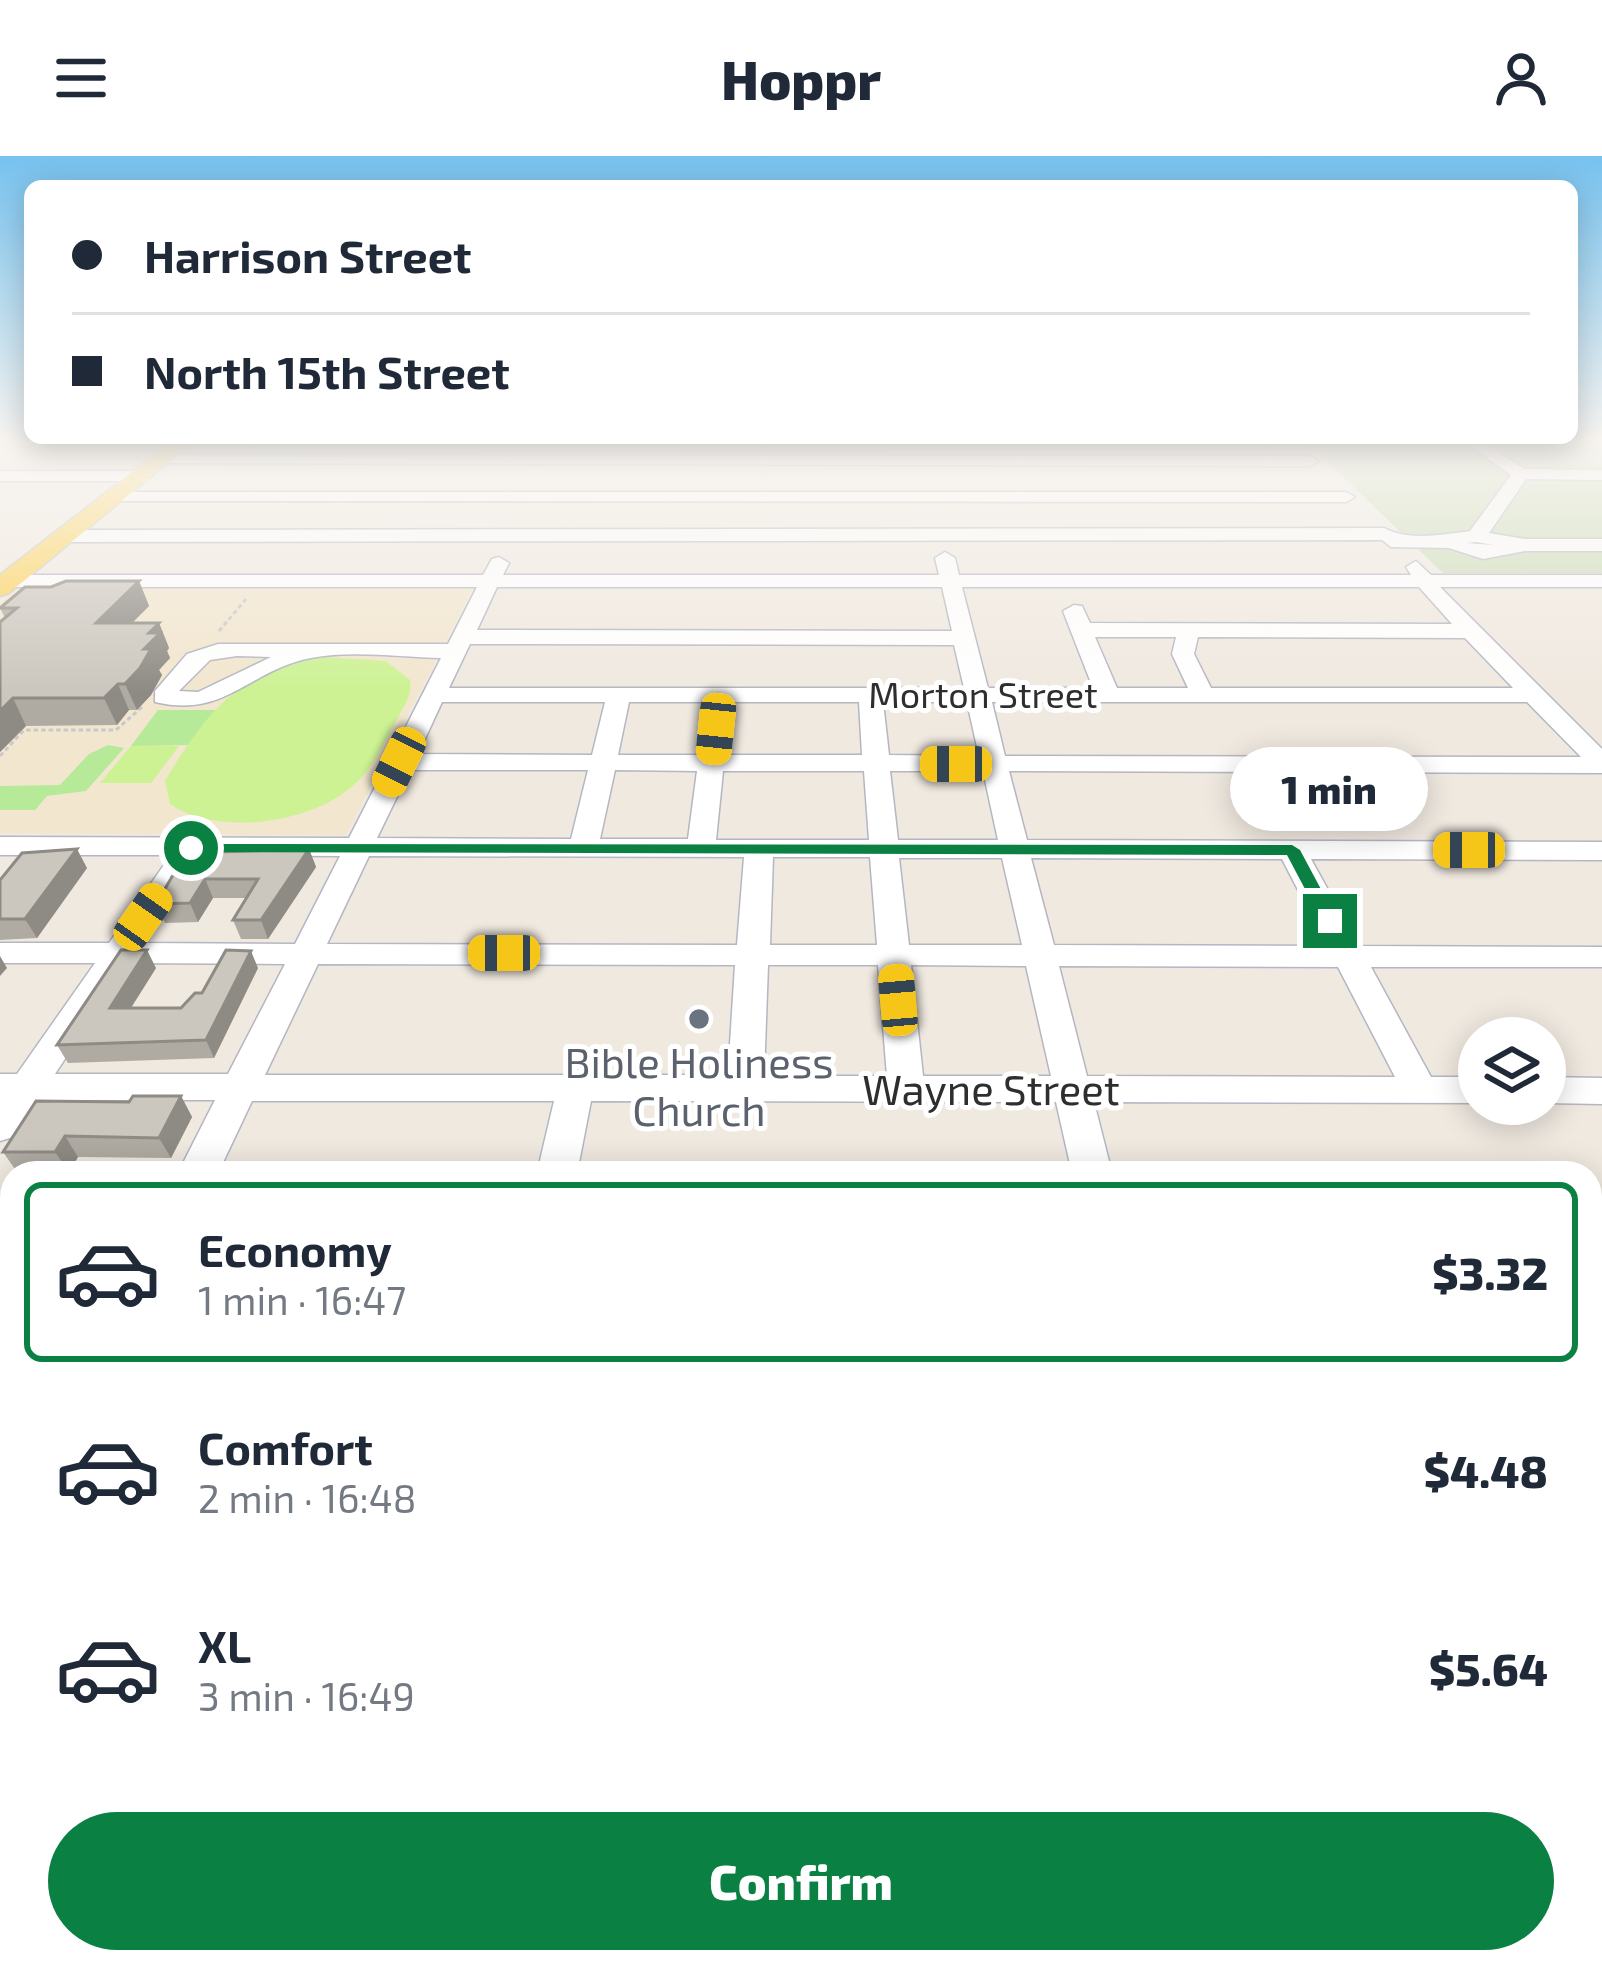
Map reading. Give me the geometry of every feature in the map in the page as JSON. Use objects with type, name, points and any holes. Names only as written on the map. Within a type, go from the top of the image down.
[{"type":"main road","points":[[3,583],[82,523]]},
{"type":"street","points":[[174,543],[195,523]]},
{"type":"street","points":[[279,558],[308,523]]},
{"type":"street","points":[[401,558],[424,523]]},
{"type":"street","points":[[204,1161],[518,523]]},
{"type":"street","points":[[614,580],[630,523]]},
{"type":"street","points":[[730,580],[737,523]]},
{"type":"street","points":[[834,523],[838,580]]},
{"type":"street","points":[[936,523],[1089,1161]]},
{"type":"street","points":[[1150,523],[1172,557]]},
{"type":"street","points":[[1373,523],[1428,580],[1433,594],[1602,765]]},
{"type":"street","points":[[1476,536],[1488,523]]},
{"type":"street","points":[[3,583],[279,558],[401,558],[512,535],[939,535],[1428,580],[1602,580]]},
{"type":"street","points":[[65,536],[174,543],[279,558],[401,558],[490,580],[1062,580],[1172,557],[1388,537],[1453,542],[1483,553],[1526,545]]},
{"type":"street","points":[[1453,542],[1476,536],[1526,545],[1602,545]]},
{"type":"street","points":[[1062,580],[1108,695]]},
{"type":"street","points":[[1083,630],[1470,631]]},
{"type":"street","points":[[1184,631],[1189,641],[1183,654],[1203,695]]},
{"type":"street","points":[[164,698],[195,658],[205,653],[458,644],[965,638]]},
{"type":"street","points":[[164,698],[202,700],[248,674],[308,651]]},
{"type":"street","name":"Morton Street","points":[[431,695],[1534,695]]},
{"type":"street","points":[[583,848],[619,695]]},
{"type":"street","points":[[701,848],[719,695]]},
{"type":"street","points":[[870,695],[906,1090]]},
{"type":"street","points":[[399,762],[1602,765]]},
{"type":"street","points":[[0,873],[12,846],[1602,851]]},
{"type":"street","points":[[0,1126],[13,1087],[119,952],[191,848]]},
{"type":"street","points":[[745,1089],[759,848]]},
{"type":"street","points":[[1292,850],[1420,1090]]},
{"type":"street","points":[[0,952],[752,958],[1602,957]]},
{"type":"street","name":"Wayne Street","points":[[13,1087],[1458,1090]]},
{"type":"street","points":[[560,1161],[575,1089]]},
{"type":"street","points":[[1566,1090],[1602,1090]]},
{"type":"path","points":[[205,653],[279,558]]},
{"type":"path","points":[[0,756],[25,730],[116,730],[134,712],[164,698]]},
{"type":"shaded area","points":[[474,586],[346,835],[0,833],[0,601],[12,592],[27,587]]},
{"type":"green space","points":[[1391,523],[1602,523],[1602,573],[1443,573]]},
{"type":"green space","points":[[324,657],[386,661],[410,680],[404,707],[361,778],[321,806],[269,821],[215,821],[170,804],[165,781],[196,734],[229,697],[270,671]]},
{"type":"green space","points":[[158,710],[217,710],[191,745],[131,746]]},
{"type":"green space","points":[[108,745],[124,748],[86,791],[47,796],[35,810],[0,810],[0,786],[60,785],[89,754]]},
{"type":"green space","points":[[131,746],[179,746],[151,783],[100,783]]},
{"type":"building","points":[[66,581],[139,581],[96,623],[159,623],[149,633],[160,633],[144,649],[151,649],[140,668],[104,698],[13,698],[0,711],[0,622],[17,608],[0,608],[25,587],[51,587]]},
{"type":"building","points":[[77,849],[25,919],[0,919],[0,880],[22,853]]},
{"type":"building","points":[[309,849],[261,920],[233,920],[258,879],[205,879],[190,903],[156,904],[186,853]]},
{"type":"building","points":[[121,950],[147,950],[110,1008],[181,1008],[195,993],[202,993],[226,950],[251,951],[206,1040],[57,1045]]},
{"type":"building","points":[[133,1096],[181,1096],[159,1138],[65,1136],[55,1152],[3,1152],[36,1101],[129,1102]]},
{"type":"place","name":"Bible Holiness Church","points":[[699,1019]]},
{"type":"route","points":[[191,848],[1292,850],[1330,921]]}]
